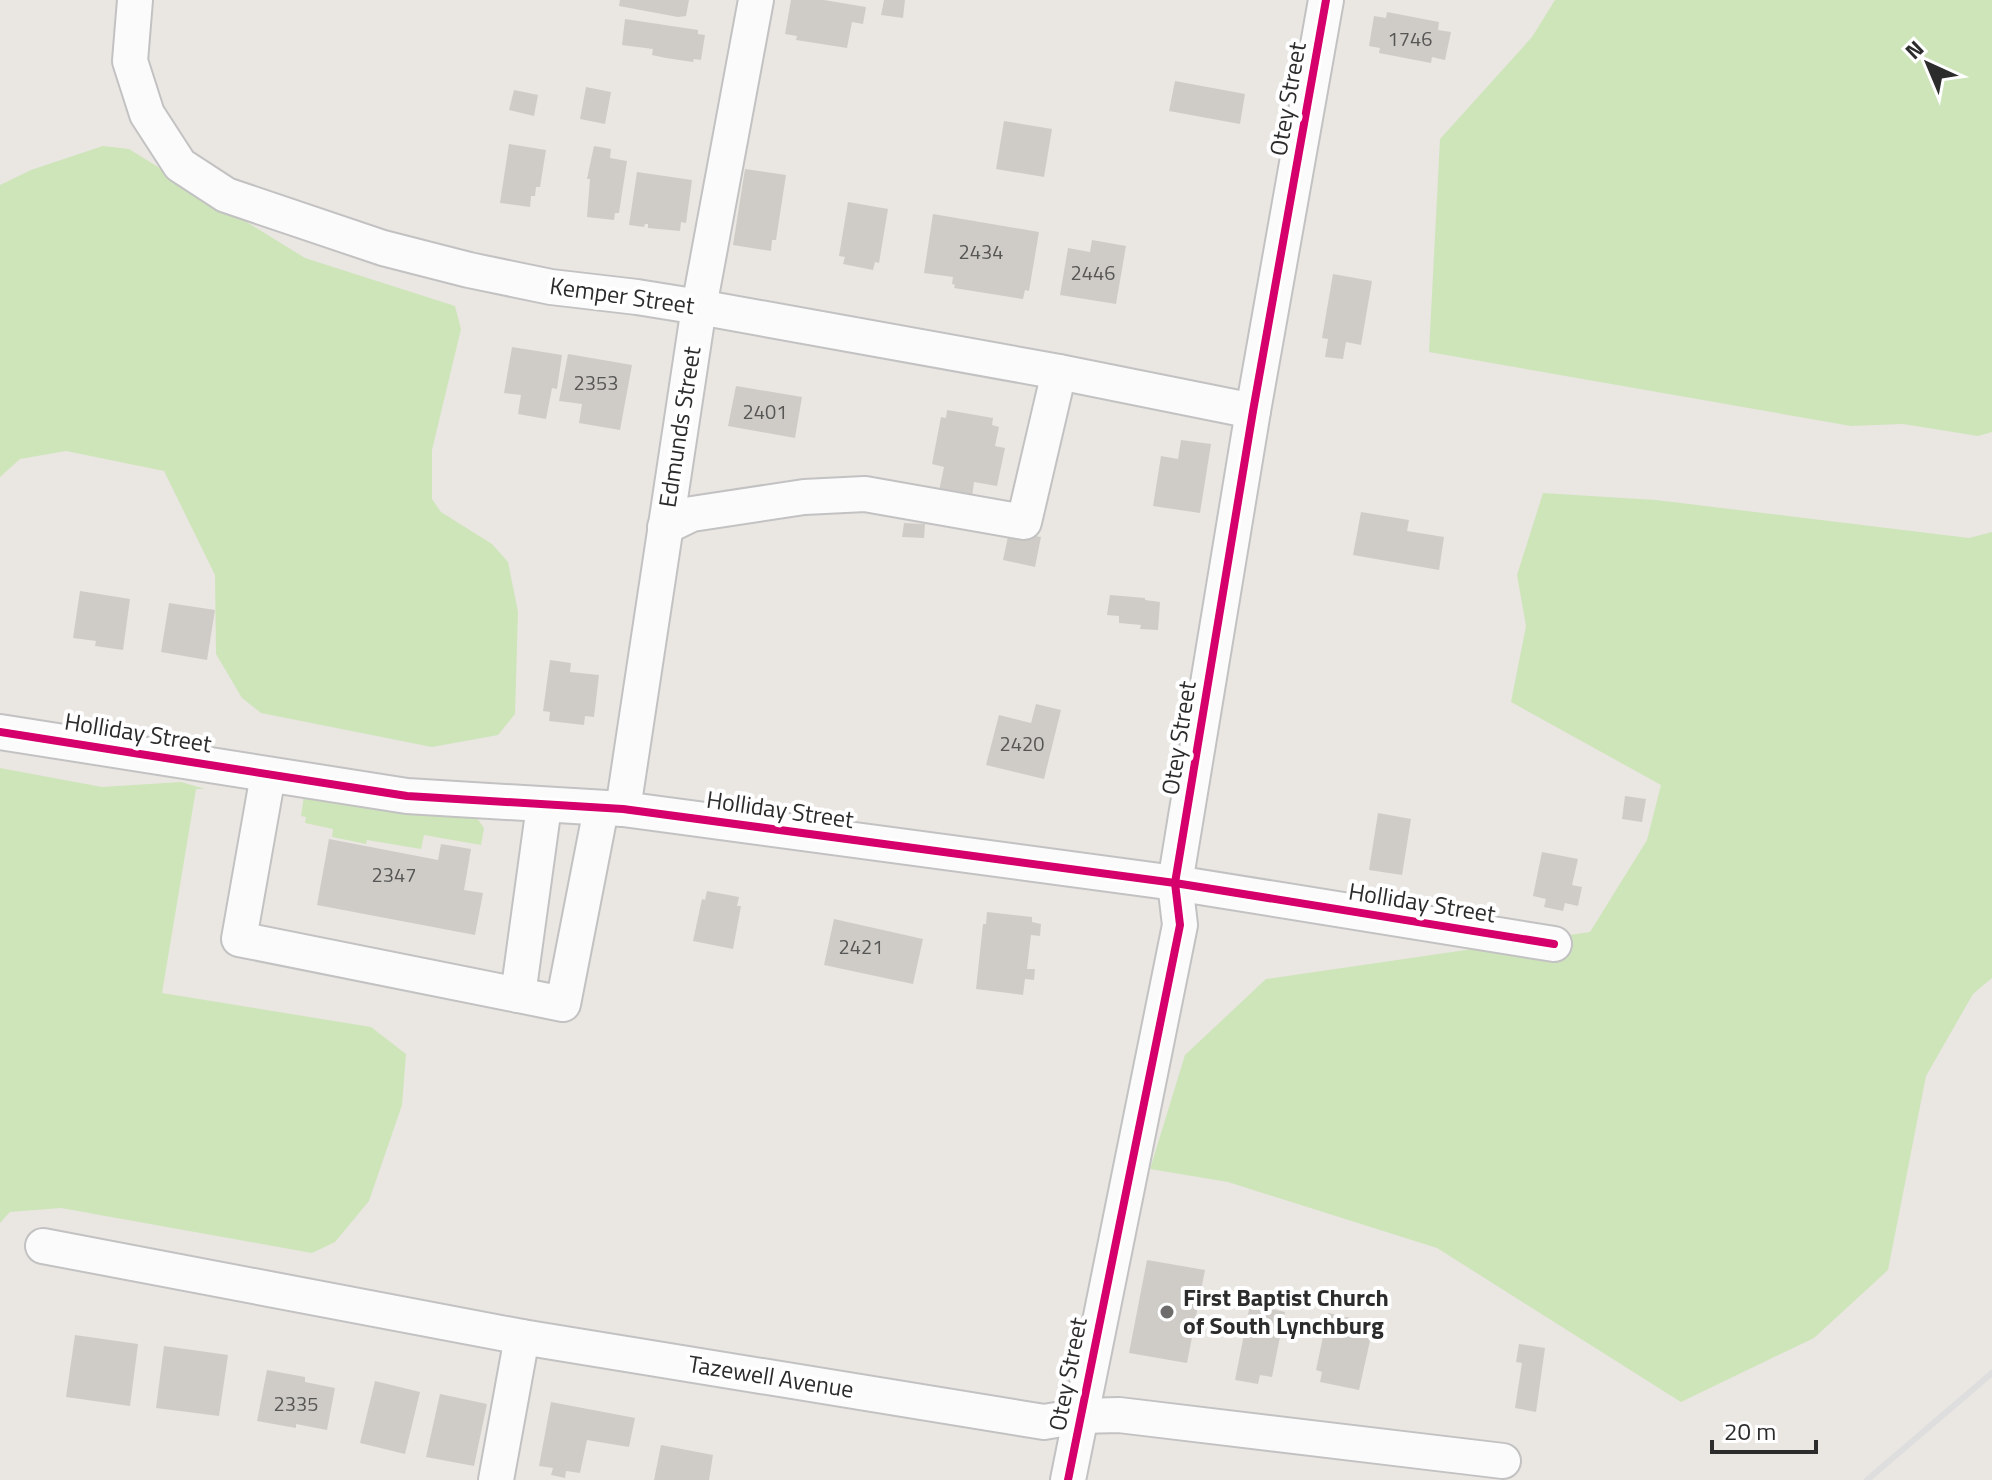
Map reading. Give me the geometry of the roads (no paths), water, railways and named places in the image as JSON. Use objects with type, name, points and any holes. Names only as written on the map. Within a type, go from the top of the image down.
[{"type":"street","name":"Kemper Street","points":[[135,0],[130,61],[147,114],[180,165],[226,195],[383,248],[469,270],[551,287],[699,307],[1059,372],[1253,411]]},
{"type":"street","name":"Edmunds Street","points":[[518,995],[563,1004],[612,809],[665,527],[699,307],[756,0]]},
{"type":"street","name":"Otey Street","points":[[1068,1480],[1180,925],[1175,883],[1253,411],[1326,0]]},
{"type":"street","points":[[665,527],[692,514],[804,497],[865,494],[1024,522],[1059,372]]},
{"type":"street","name":"Holliday Street","points":[[0,732],[407,796],[612,809],[1175,883],[1554,944]]},
{"type":"street","points":[[268,775],[239,939],[518,995],[544,806]]},
{"type":"street","name":"Tazewell Avenue","points":[[43,1246],[522,1337],[1044,1422],[1080,1416],[1119,1415],[1503,1461]]},
{"type":"street","points":[[496,1480],[522,1337]]},
{"type":"railway","points":[[1867,1480],[1992,1373]]},
{"type":"place","name":"First Baptist Church of South Lynchburg","points":[[1167,1312]]}]
